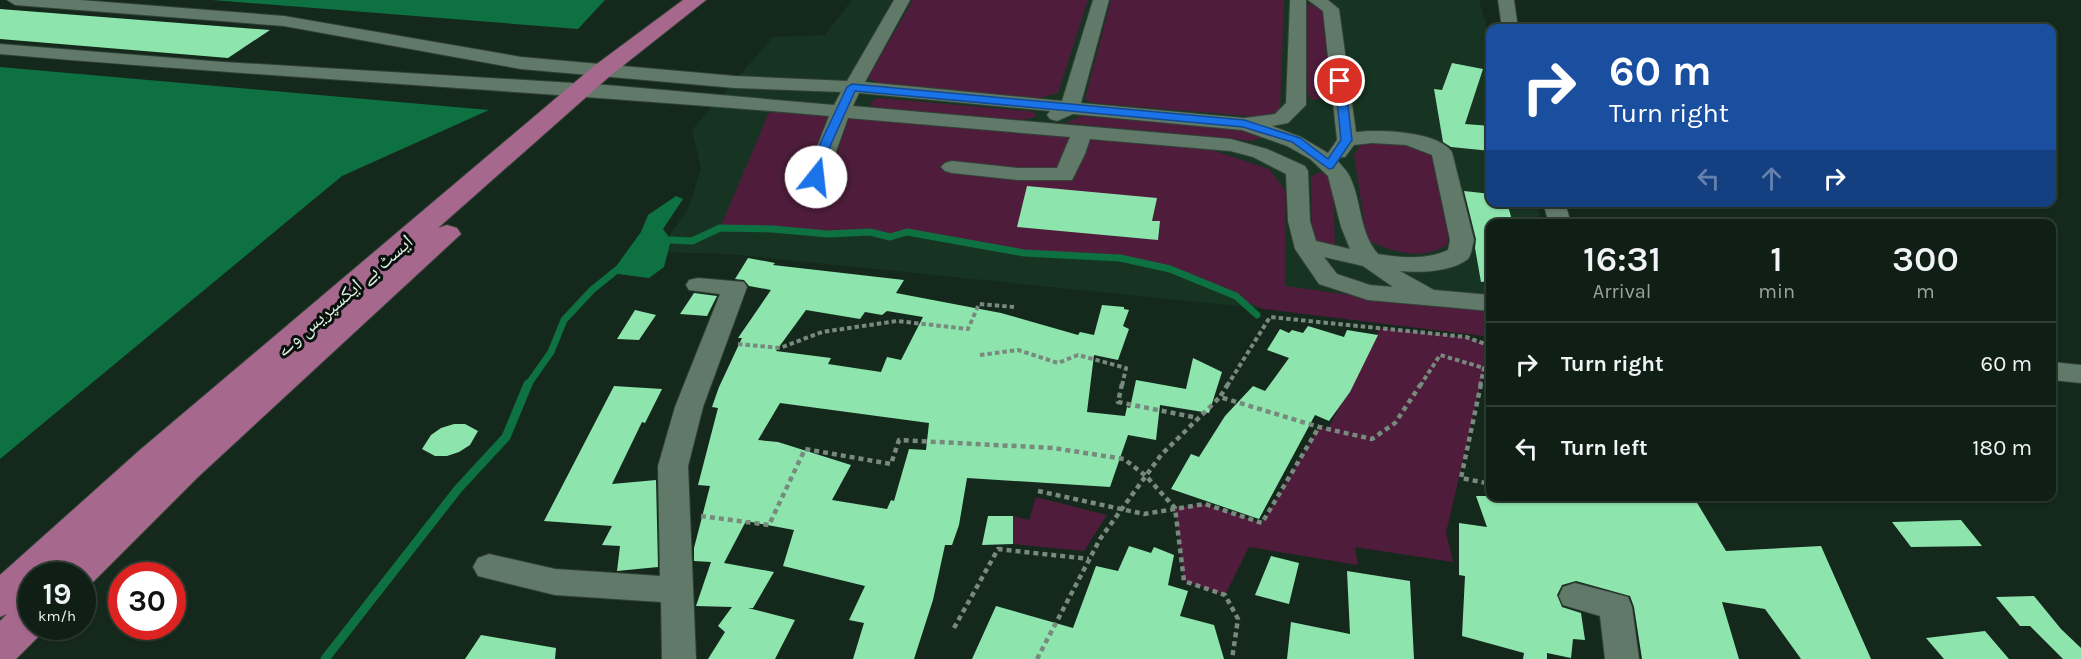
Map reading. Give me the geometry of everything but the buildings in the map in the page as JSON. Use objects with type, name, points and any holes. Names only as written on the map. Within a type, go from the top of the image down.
[{"type":"main road","name":"ایسٹ بے ایکسپریس وے","points":[[88,562],[194,460],[604,81],[696,0]]},
{"type":"main road","name":"ایسٹ بے ایکسپریس وے","points":[[0,600],[154,458],[604,81],[722,0]]},
{"type":"main road","points":[[0,647],[18,630]]},
{"type":"street","points":[[15,0],[284,21],[521,63],[604,81],[842,112],[1231,145],[1260,153],[1297,171],[1329,166],[1347,140],[1331,9],[1316,0]]},
{"type":"street","points":[[816,177],[825,144],[852,87],[902,0]]},
{"type":"street","points":[[1037,129],[1070,107],[1101,0]]},
{"type":"street","points":[[0,49],[223,68],[852,87],[1241,123],[1281,119],[1296,105],[1298,0]]},
{"type":"street","points":[[1506,0],[1509,24]]},
{"type":"street","points":[[1241,123],[1296,140],[1329,166],[1338,175],[1354,237],[1369,260],[1392,276],[1435,298]]},
{"type":"street","points":[[952,167],[1018,174],[1064,175],[1076,154],[1082,133]]},
{"type":"street","points":[[1306,245],[1369,260],[1403,263],[1449,260],[1460,254],[1462,240],[1442,152],[1426,144],[1401,137],[1369,135],[1347,140]]},
{"type":"street","points":[[1297,171],[1299,221],[1306,245],[1328,279],[1368,292],[1486,303]]},
{"type":"street","points":[[680,659],[673,466],[689,406],[735,287],[698,285]]},
{"type":"street","points":[[2056,371],[2081,374]]},
{"type":"street","points":[[489,567],[555,582],[677,590]]},
{"type":"street","points":[[1575,596],[1617,607],[1622,659]]},
{"type":"path","points":[[715,342],[780,348],[822,332],[897,321],[968,329],[979,304],[1014,307]]},
{"type":"path","points":[[1037,659],[1100,539],[1161,455],[1220,397],[1270,317],[1466,337],[1486,344]]},
{"type":"path","points":[[980,356],[1018,350],[1058,363],[1078,355],[1126,368],[1118,402],[1198,418]]},
{"type":"path","points":[[1220,397],[1318,427],[1372,440],[1395,423],[1440,355],[1484,368],[1461,478],[1486,483]]},
{"type":"path","points":[[1038,491],[1144,514],[1205,504],[1262,524],[1318,427]]},
{"type":"path","points":[[674,512],[769,525],[805,449],[891,464],[899,440],[1053,448],[1124,459],[1146,476],[1175,508],[1184,580],[1225,596],[1238,619],[1232,659]]},
{"type":"path","points":[[954,628],[998,549],[1089,559]]},
{"type":"shaded area","points":[[212,0],[605,0],[578,29]]},
{"type":"shaded area","points":[[852,0],[1479,0],[1486,25],[1486,207],[1537,207],[1541,219],[1486,219],[1486,331],[729,254],[657,252],[688,210],[701,168],[692,130],[773,37],[825,35]]},
{"type":"shaded area","points":[[913,0],[1088,0],[1058,93],[1032,100],[882,85],[868,78]]},
{"type":"shaded area","points":[[1111,0],[1284,0],[1280,111],[1261,117],[1092,103],[1085,99]]},
{"type":"shaded area","points":[[1309,4],[1322,7],[1330,88],[1328,98],[1312,100],[1308,94],[1305,7]]},
{"type":"shaded area","points":[[0,67],[489,110],[342,176],[0,459]]},
{"type":"shaded area","points":[[879,98],[1028,111],[1035,113],[1035,117],[1022,120],[874,108],[870,104]]},
{"type":"shaded area","points":[[770,110],[1209,149],[1269,169],[1285,190],[1285,286],[1438,307],[1486,311],[1486,336],[1263,309],[1170,269],[1120,258],[1024,253],[907,232],[890,237],[870,232],[828,234],[772,229],[720,228]]},
{"type":"shaded area","points":[[1082,116],[1250,130],[1259,133],[1261,138],[1252,141],[1065,123]]},
{"type":"shaded area","points":[[1363,141],[1406,142],[1432,155],[1448,244],[1428,253],[1418,254],[1397,251],[1367,240],[1354,155]]},
{"type":"shaded area","points":[[1320,172],[1333,178],[1335,245],[1312,239],[1311,176]]},
{"type":"shaded area","points":[[676,196],[683,199],[663,229],[671,240],[664,267],[649,278],[618,274],[617,265],[641,232],[648,215]]},
{"type":"shaded area","points":[[1380,328],[1466,337],[1486,344],[1486,369],[1484,369],[1446,533],[1453,562],[1355,547],[1358,565],[1249,547],[1225,595],[1184,581],[1175,508],[1205,504],[1262,523],[1319,427],[1328,429]]},
{"type":"shaded area","points":[[1036,497],[1107,515],[1084,551],[1013,544],[1013,516],[1029,520]]},
{"type":"waterway","points":[[671,240],[692,241],[720,228],[772,229],[828,234],[870,232],[890,237],[907,232],[1024,253],[1120,258],[1170,269],[1236,296],[1257,315]]},
{"type":"waterway","points":[[527,385],[551,352],[564,320],[592,290],[618,269]]},
{"type":"waterway","points":[[325,659],[458,489],[506,437],[527,385]]},
{"type":"route","points":[[816,177],[825,144],[852,87],[1213,119],[1244,124],[1296,140],[1329,166],[1347,140],[1340,81]]}]
